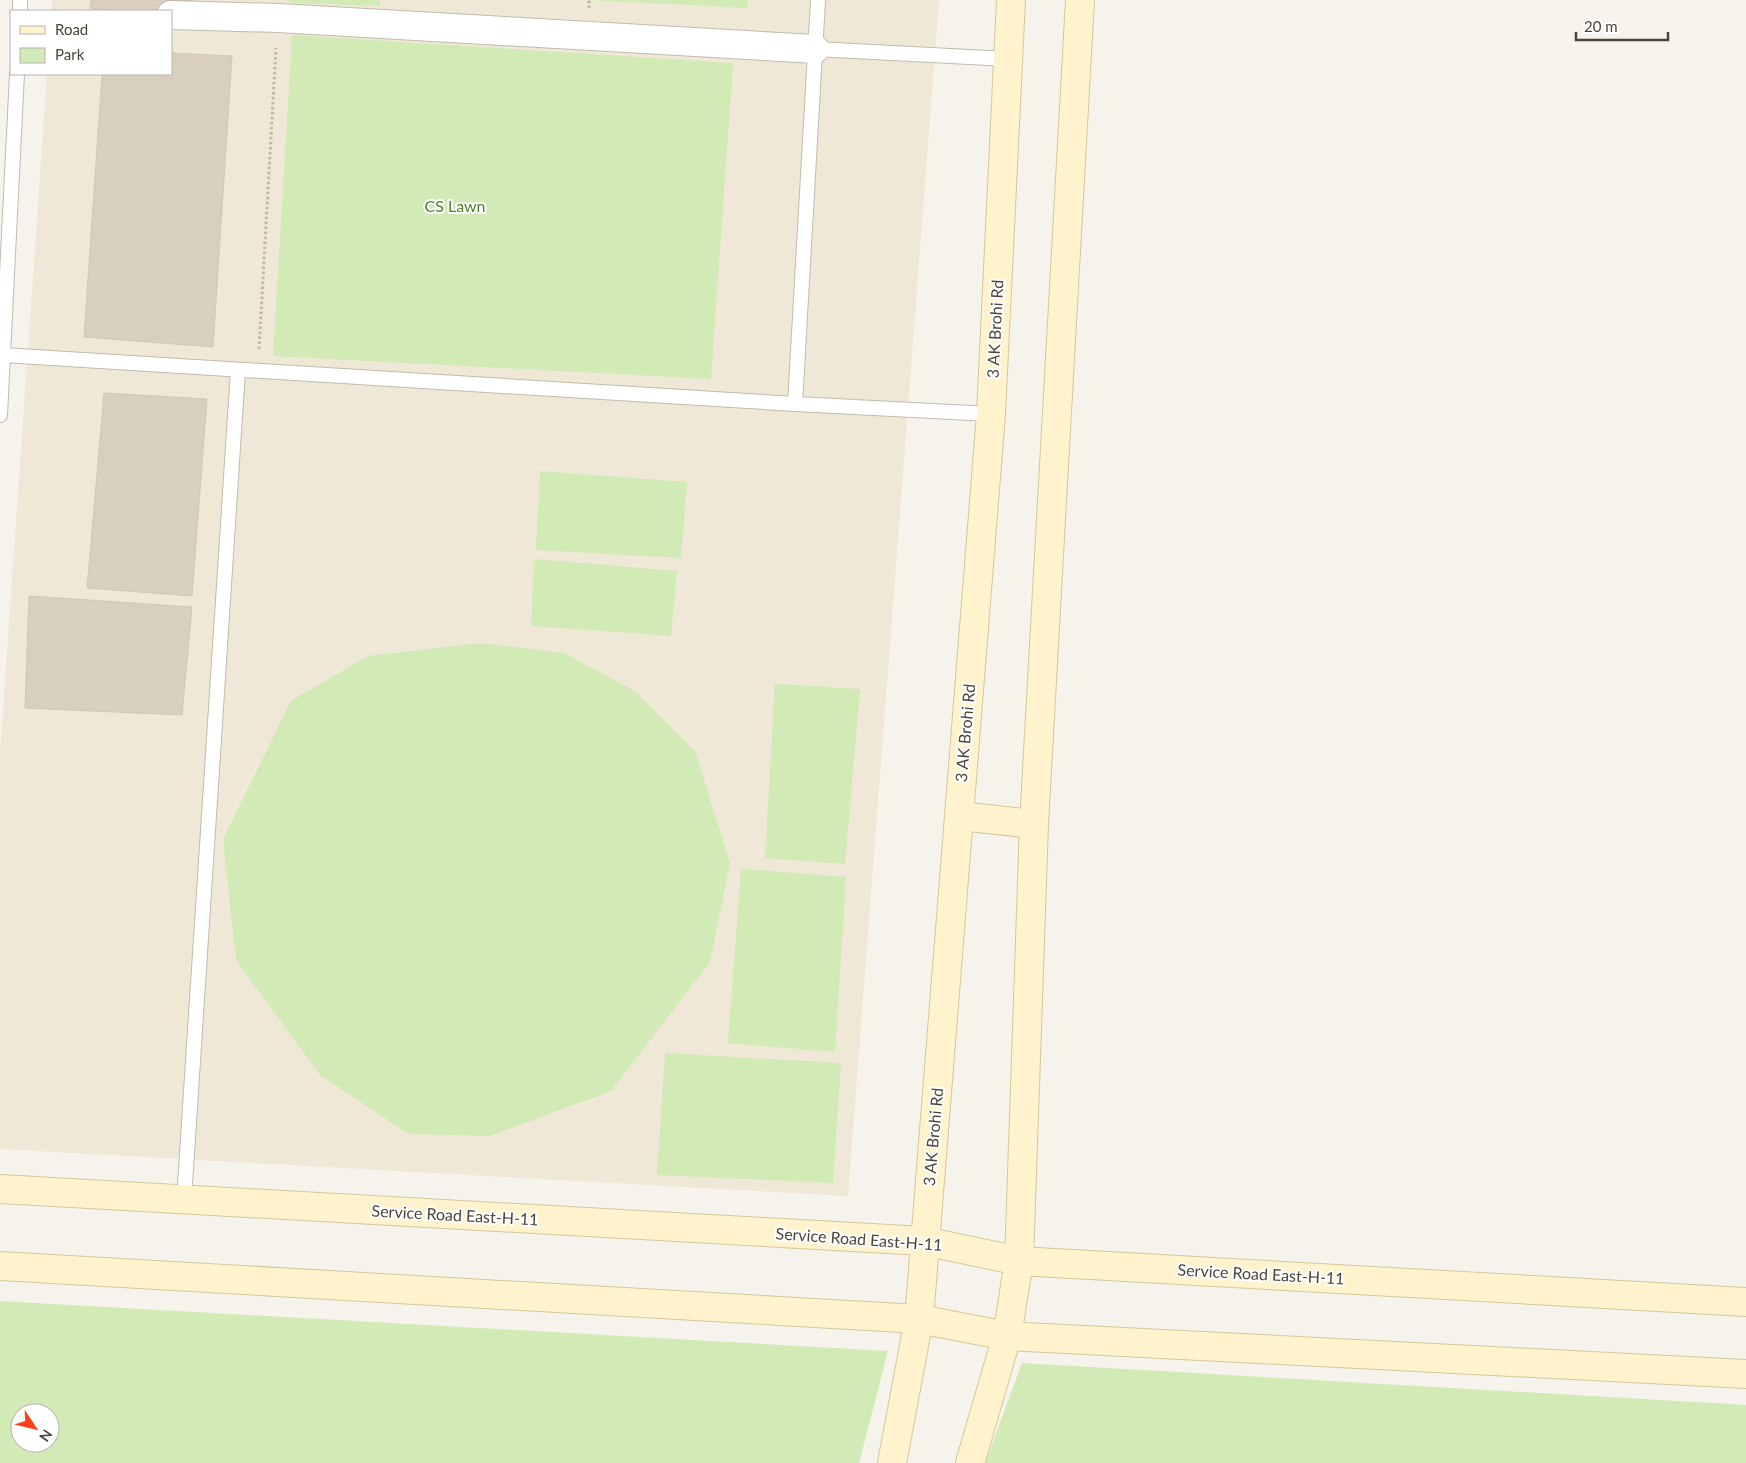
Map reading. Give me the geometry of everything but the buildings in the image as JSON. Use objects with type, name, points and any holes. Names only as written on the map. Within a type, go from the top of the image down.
[{"type":"main road","name":"3 AK Brohi Rd","points":[[892,1463],[919,1319],[991,414],[1011,0]]},
{"type":"main road","points":[[970,1463],[1007,1336],[1019,1260],[1034,824],[1080,0]]},
{"type":"main road","points":[[959,816],[1034,824]]},
{"type":"main road","name":"Service Road East-H-11","points":[[0,1189],[924,1241],[1019,1260],[1746,1302]]},
{"type":"main road","points":[[0,1266],[919,1319],[1007,1336],[1746,1374]]},
{"type":"street","points":[[172,15],[278,18],[815,49]]},
{"type":"lane","points":[[795,404],[818,0]]},
{"type":"lane","points":[[815,49],[1008,59]]},
{"type":"lane","points":[[0,415],[17,75]]},
{"type":"lane","points":[[3,355],[795,404],[991,414]]},
{"type":"lane","points":[[184,1199],[238,370]]},
{"type":"path","points":[[257,371],[278,18]]},
{"type":"shaded area","points":[[52,0],[939,0],[848,1196],[0,1149],[0,753],[47,75],[172,75],[172,10],[51,10]]},
{"type":"green space","points":[[289,0],[380,0],[380,6],[289,3]]},
{"type":"green space","points":[[590,0],[748,0],[747,8]]},
{"type":"green space","name":"CS Lawn","points":[[292,35],[733,63],[711,379],[273,356]]},
{"type":"green space","points":[[540,471],[687,482],[681,558],[536,550]]},
{"type":"green space","points":[[534,559],[677,571],[671,636],[531,626]]},
{"type":"green space","points":[[480,643],[564,653],[636,692],[695,751],[730,863],[710,962],[611,1091],[490,1136],[409,1134],[320,1075],[236,960],[223,839],[291,701],[368,656]]},
{"type":"green space","points":[[775,684],[860,689],[845,864],[765,858]]},
{"type":"green space","points":[[741,869],[846,877],[835,1052],[728,1043]]},
{"type":"green space","points":[[665,1053],[841,1063],[833,1183],[657,1175]]},
{"type":"green space","points":[[0,1301],[888,1351],[859,1463],[0,1463]]},
{"type":"green space","points":[[1022,1363],[1746,1405],[1746,1463],[985,1463]]}]
